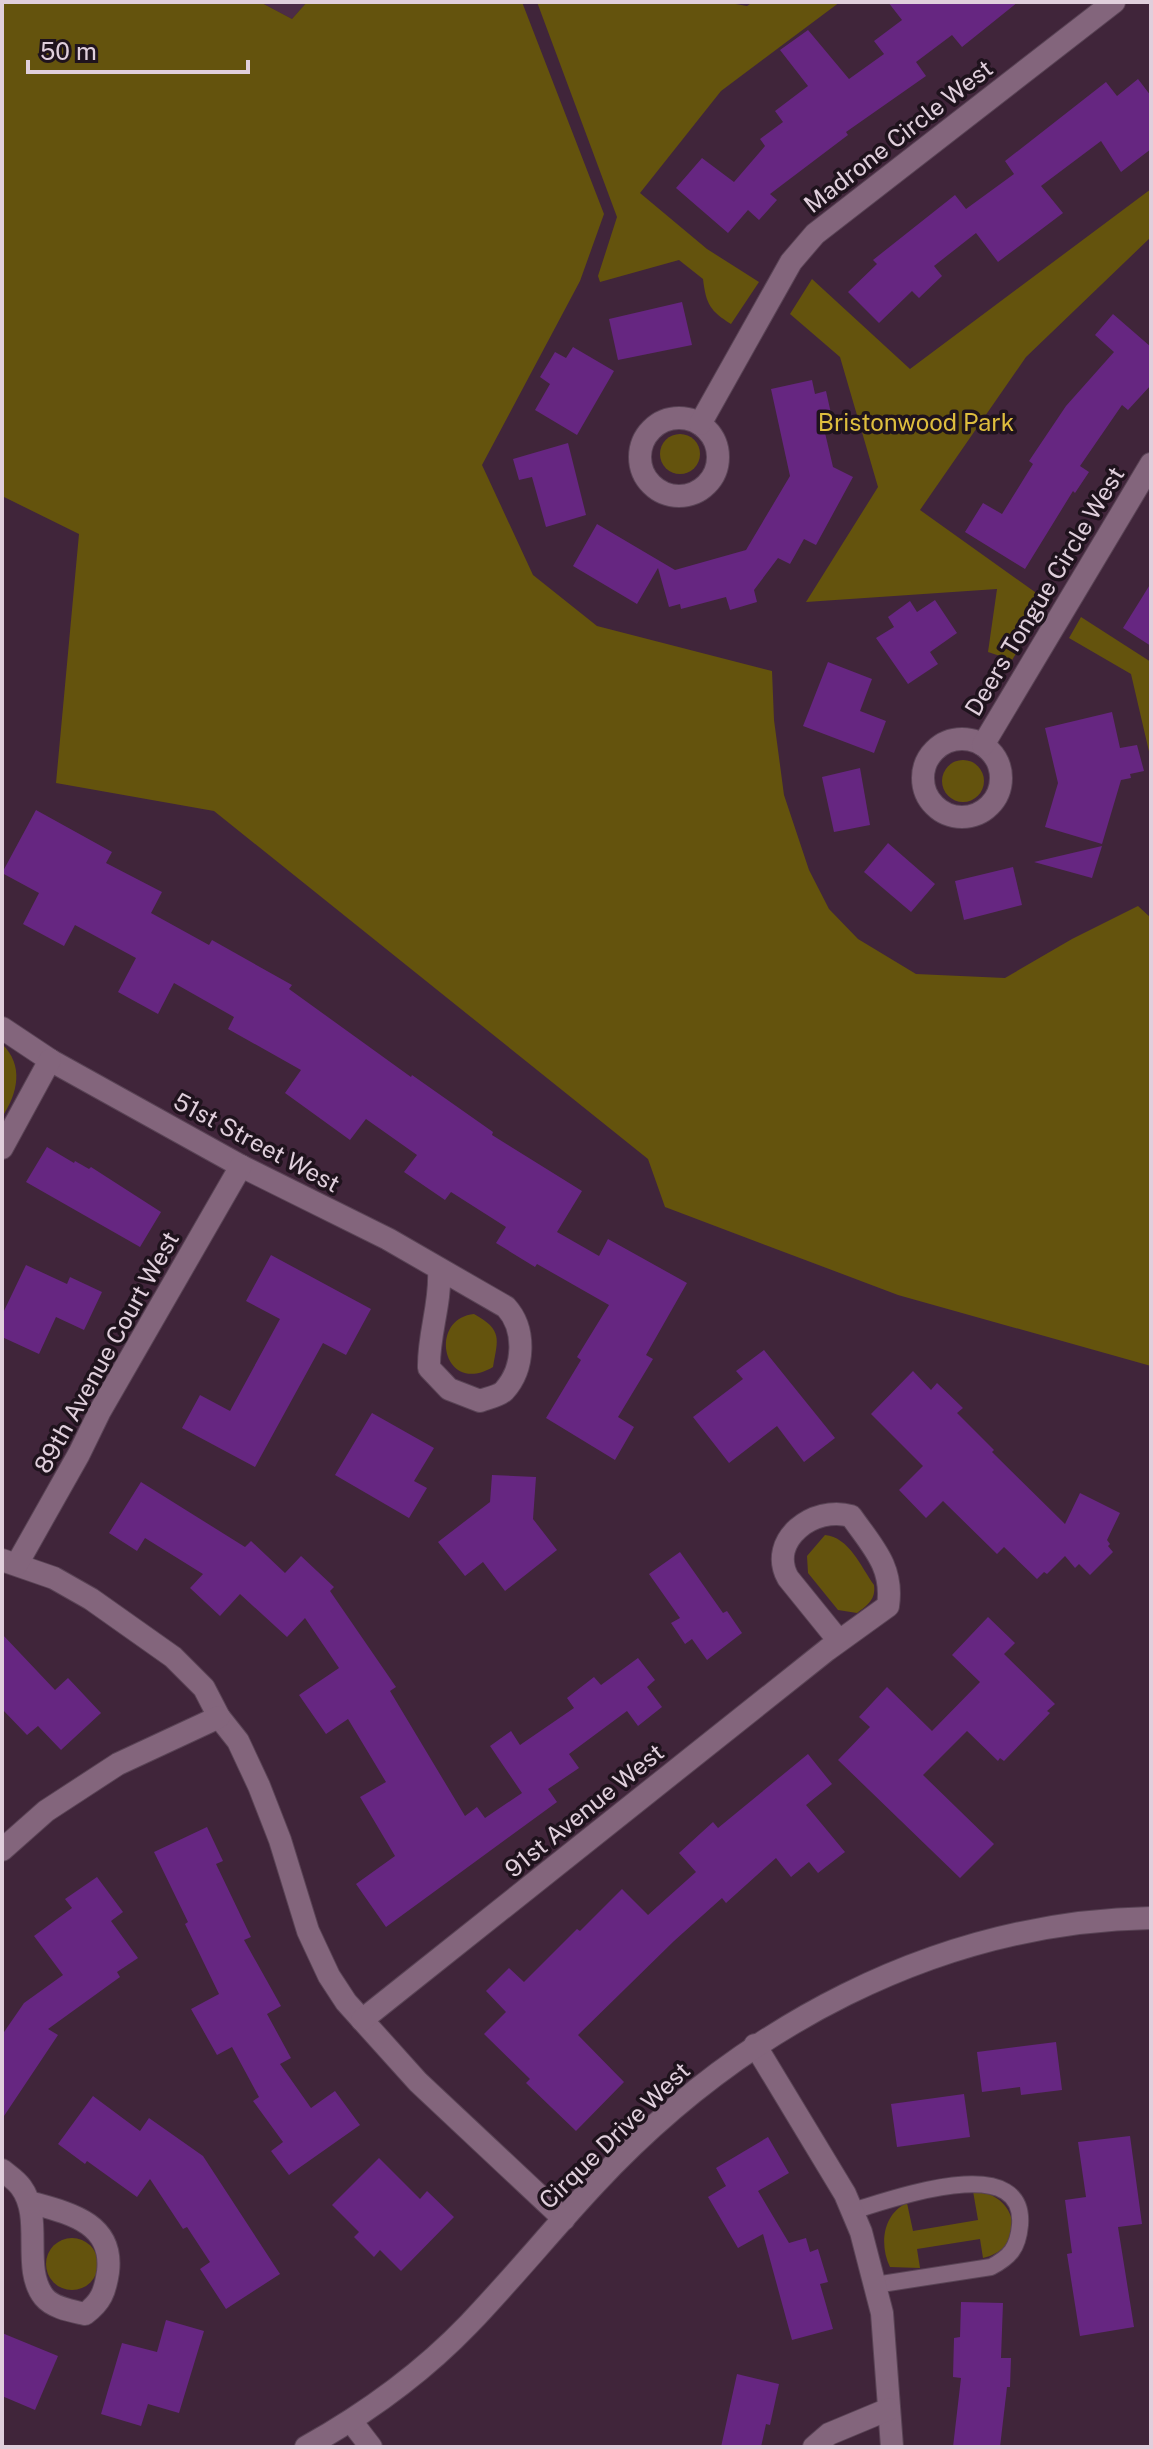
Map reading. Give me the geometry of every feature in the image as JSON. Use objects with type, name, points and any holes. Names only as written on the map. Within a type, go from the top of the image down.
[{"type":"street","name":"Madrone Circle West","points":[[700,424],[791,262],[815,234],[1114,2]]},
{"type":"street","name":"Deers Tongue Circle West","points":[[983,745],[1151,464]]},
{"type":"street","name":"51st Street West","points":[[2,1028],[50,1060],[241,1166],[388,1239],[506,1307],[515,1316],[521,1353],[515,1373],[503,1393],[480,1401],[449,1389],[429,1368],[428,1345],[440,1292],[439,1271]]},
{"type":"street","points":[[2,1148],[50,1060]]},
{"type":"street","name":"89th Avenue Court West","points":[[9,1562],[79,1454],[100,1411],[241,1166]]},
{"type":"street","name":"91st Avenue West","points":[[362,2020],[839,1641],[888,1606],[889,1575],[876,1551],[851,1516],[827,1512],[812,1518],[786,1542],[781,1554],[782,1567],[839,1641]]},
{"type":"street","points":[[9,1562],[54,1578],[91,1599],[173,1657],[204,1688],[219,1717],[238,1741],[259,1786],[280,1840],[308,1931],[329,1976],[346,2002],[418,2082],[564,2219]]},
{"type":"street","points":[[2,1850],[46,1811],[118,1764],[219,1717]]},
{"type":"street","name":"Cirque Drive West","points":[[306,2447],[351,2421],[414,2373],[467,2326],[648,2132],[702,2084],[755,2045],[809,2012],[912,1965],[1021,1934],[1077,1924],[1151,1918]]},
{"type":"street","points":[[755,2045],[845,2194],[852,2211],[882,2313],[892,2447]]},
{"type":"street","points":[[2,2170],[20,2186],[29,2202],[34,2271],[44,2298],[64,2309],[85,2314],[99,2303],[106,2288],[109,2261],[104,2237],[86,2222],[29,2202]]},
{"type":"street","points":[[814,2447],[829,2434],[889,2409]]},
{"type":"street","points":[[351,2421],[371,2447]]},
{"type":"lane","points":[[852,2211],[948,2185],[984,2184],[1007,2191],[1021,2213],[1019,2238],[1007,2258],[991,2267],[875,2285]]},
{"type":"shaded area","points":[[260,2],[307,2],[292,19]]},
{"type":"green space","points":[[2,2],[260,2],[292,19],[307,2],[522,2],[604,214],[580,281],[482,465],[533,575],[597,626],[772,671],[774,720],[784,795],[809,870],[829,909],[858,939],[916,974],[1005,978],[1072,939],[1138,906],[1151,918],[1151,1366],[898,1295],[665,1207],[648,1159],[214,811],[56,783],[79,534],[2,496]]},
{"type":"green space","points":[[537,2],[724,2],[747,6],[753,2],[840,2],[721,91],[640,193],[707,249],[759,282],[731,324],[710,306],[703,279],[679,260],[600,282],[598,276],[617,217]]},
{"type":"green space","name":"Bristonwood Park","points":[[1151,189],[1151,237],[1026,357],[920,510],[1049,602],[1012,660],[988,652],[997,589],[806,602],[878,487],[840,357],[790,314],[812,279],[910,369]]},
{"type":"green space","points":[[680,434],[694,440],[700,454],[694,468],[680,474],[666,468],[660,454],[666,440]]},
{"type":"green space","points":[[1081,617],[1151,662],[1151,760],[1131,674],[1069,638]]},
{"type":"green space","points":[[963,760],[978,766],[984,781],[978,796],[963,802],[948,796],[942,781],[948,766]]},
{"type":"green space","points":[[2,1044],[14,1061],[16,1079],[12,1098],[2,1117]]},
{"type":"green space","points":[[474,1314],[490,1325],[497,1342],[493,1367],[476,1374],[462,1372],[453,1365],[447,1354],[446,1341],[450,1329],[459,1319]]},
{"type":"green space","points":[[825,1535],[848,1547],[874,1585],[870,1601],[857,1613],[838,1610],[808,1573],[807,1556]]},
{"type":"green space","points":[[973,2191],[988,2194],[1008,2210],[1012,2233],[1007,2244],[983,2258],[980,2239],[917,2249],[920,2268],[890,2267],[885,2249],[885,2230],[899,2208],[907,2203],[913,2231],[978,2220]]},
{"type":"green space","points":[[72,2238],[91,2245],[98,2264],[91,2283],[72,2290],[53,2283],[46,2264],[53,2245]]},
{"type":"building","points":[[888,2],[1018,2],[962,47],[952,35],[916,62],[926,76],[846,132],[848,135],[770,194],[777,200],[759,220],[748,210],[728,233],[676,188],[702,158],[734,182],[765,146],[760,139],[783,122],[775,111],[808,86],[780,50],[808,30],[849,79],[884,54],[874,41],[902,20]]},
{"type":"building","points":[[1138,79],[1151,96],[1151,149],[1121,172],[1101,141],[1041,186],[1063,213],[998,262],[976,233],[934,266],[942,276],[919,298],[912,291],[879,323],[848,292],[877,264],[873,260],[955,195],[966,209],[1014,174],[1005,161],[1106,82],[1117,96]]},
{"type":"building","points":[[682,302],[692,345],[618,360],[609,319]]},
{"type":"building","points":[[1113,314],[1151,347],[1151,385],[1128,410],[1122,405],[1080,466],[1089,472],[1075,493],[1073,491],[1025,569],[965,532],[983,503],[1002,514],[1033,464],[1029,461],[1066,406],[1114,352],[1095,335]]},
{"type":"building","points":[[573,347],[614,371],[577,435],[535,410],[550,384],[540,377],[555,352],[566,358]]},
{"type":"building","points":[[812,380],[815,394],[826,391],[832,418],[822,420],[833,467],[853,477],[816,545],[804,539],[790,564],[778,558],[754,590],[757,602],[730,610],[726,597],[681,609],[680,604],[669,607],[658,568],[637,604],[573,566],[597,524],[675,570],[746,550],[790,476],[771,389]]},
{"type":"building","points":[[568,443],[586,515],[546,527],[532,477],[519,480],[513,459]]},
{"type":"building","points":[[1151,583],[1151,646],[1123,628]]},
{"type":"building","points":[[935,600],[957,633],[930,652],[938,664],[908,684],[876,638],[894,627],[888,617],[910,601],[917,612]]},
{"type":"building","points":[[828,662],[872,679],[860,711],[886,721],[874,753],[803,726]]},
{"type":"building","points":[[1112,712],[1120,748],[1137,745],[1144,771],[1121,780],[1102,844],[1045,827],[1058,783],[1045,728]]},
{"type":"building","points":[[860,768],[870,825],[834,832],[822,777]]},
{"type":"building","points":[[36,810],[112,852],[106,863],[162,892],[151,913],[209,945],[212,940],[292,985],[289,989],[493,1132],[492,1135],[582,1191],[557,1232],[599,1256],[608,1239],[687,1283],[646,1355],[653,1359],[618,1417],[634,1427],[615,1460],[546,1418],[581,1360],[577,1357],[609,1305],[496,1243],[506,1227],[451,1192],[445,1200],[404,1172],[417,1155],[366,1119],[350,1140],[285,1093],[301,1070],[228,1029],[234,1017],[174,983],[158,1014],[118,992],[136,958],[75,925],[64,946],[23,924],[39,893],[2,873]]},
{"type":"building","points":[[888,843],[935,884],[911,912],[864,872]]},
{"type":"building","points":[[1102,846],[1092,878],[1034,862]]},
{"type":"building","points":[[1013,867],[1022,905],[964,920],[955,881]]},
{"type":"building","points":[[47,1147],[74,1163],[89,1169],[91,1167],[161,1212],[140,1247],[26,1182]]},
{"type":"building","points":[[271,1255],[371,1309],[346,1355],[323,1343],[255,1467],[182,1428],[200,1395],[230,1411],[280,1319],[246,1301]]},
{"type":"building","points":[[26,1265],[67,1284],[70,1277],[102,1292],[84,1330],[56,1317],[39,1354],[2,1337],[2,1315]]},
{"type":"building","points":[[764,1350],[835,1438],[804,1462],[777,1426],[729,1463],[693,1417],[743,1379],[736,1371]]},
{"type":"building","points":[[913,1371],[931,1390],[937,1383],[963,1408],[957,1413],[1065,1524],[1080,1493],[1120,1513],[1107,1540],[1113,1552],[1090,1575],[1079,1564],[1075,1568],[1065,1556],[1047,1574],[1044,1572],[1037,1579],[1004,1547],[997,1554],[943,1501],[926,1518],[899,1490],[923,1466],[871,1414]]},
{"type":"building","points":[[372,1413],[434,1448],[414,1481],[427,1488],[409,1518],[335,1475]]},
{"type":"building","points":[[492,1475],[536,1477],[533,1519],[557,1550],[505,1591],[483,1562],[465,1576],[438,1542],[490,1502]]},
{"type":"building","points":[[141,1482],[245,1547],[251,1541],[285,1573],[301,1556],[334,1587],[330,1591],[396,1687],[390,1691],[465,1816],[477,1807],[485,1818],[522,1793],[490,1746],[511,1731],[520,1745],[574,1708],[567,1698],[594,1677],[601,1685],[638,1658],[655,1680],[647,1687],[662,1707],[638,1726],[627,1711],[569,1754],[579,1768],[548,1789],[557,1802],[386,1927],[356,1884],[395,1856],[360,1797],[386,1782],[348,1719],[326,1734],[299,1695],[339,1668],[305,1618],[287,1637],[240,1594],[220,1616],[190,1588],[203,1574],[145,1538],[137,1551],[109,1533]]},
{"type":"building","points":[[680,1552],[723,1613],[727,1611],[742,1633],[707,1660],[692,1639],[685,1644],[671,1623],[680,1618],[649,1574]]},
{"type":"building","points":[[988,1617],[1015,1643],[1004,1654],[1055,1704],[1004,1761],[1000,1758],[998,1761],[967,1731],[923,1775],[994,1844],[960,1878],[838,1760],[870,1727],[859,1717],[887,1687],[932,1731],[980,1682],[952,1655]]},
{"type":"building","points":[[2,1634],[55,1690],[68,1678],[101,1713],[61,1750],[38,1726],[27,1735],[2,1709]]},
{"type":"building","points":[[808,1754],[832,1784],[806,1805],[845,1852],[818,1873],[809,1862],[791,1877],[776,1858],[726,1903],[722,1898],[578,2035],[624,2082],[576,2131],[526,2083],[530,2079],[484,2034],[506,2012],[486,1991],[509,1968],[524,1982],[622,1889],[648,1915],[696,1872],[679,1853],[713,1822],[718,1828]]},
{"type":"building","points":[[207,1827],[223,1861],[216,1864],[251,1937],[244,1940],[281,2006],[267,2014],[291,2058],[280,2064],[311,2108],[335,2091],[360,2125],[289,2175],[271,2151],[283,2142],[253,2101],[259,2097],[232,2047],[217,2055],[191,2009],[219,1994],[154,1852]]},
{"type":"building","points":[[97,1877],[123,1912],[111,1921],[138,1958],[117,1972],[120,1977],[48,2029],[58,2035],[2,2119],[2,2035],[24,2003],[63,1975],[34,1936],[72,1908],[65,1899]]},
{"type":"building","points":[[1056,2042],[1062,2090],[1021,2095],[1020,2087],[982,2092],[977,2052]]},
{"type":"building","points":[[964,2094],[970,2137],[897,2147],[891,2104]]},
{"type":"building","points":[[93,2096],[140,2131],[149,2118],[203,2156],[280,2274],[226,2309],[200,2269],[210,2262],[187,2227],[183,2229],[150,2179],[137,2197],[58,2144]]},
{"type":"building","points":[[1130,2136],[1142,2224],[1118,2227],[1134,2327],[1080,2336],[1067,2254],[1072,2253],[1065,2200],[1086,2197],[1078,2142]]},
{"type":"building","points":[[768,2137],[789,2173],[758,2191],[789,2243],[806,2238],[810,2252],[818,2249],[828,2282],[820,2284],[833,2329],[792,2340],[763,2234],[738,2248],[708,2197],[726,2186],[716,2168]]},
{"type":"building","points":[[379,2158],[420,2199],[427,2191],[454,2217],[401,2271],[380,2250],[374,2257],[354,2237],[359,2232],[332,2205]]},
{"type":"building","points":[[961,2302],[1003,2303],[1001,2358],[1011,2358],[1010,2387],[1007,2387],[1000,2447],[953,2447],[961,2378],[953,2377],[954,2338],[960,2337]]},
{"type":"building","points":[[166,2320],[204,2331],[179,2413],[148,2404],[141,2426],[101,2414],[122,2343],[157,2352]]},
{"type":"building","points":[[2,2333],[58,2356],[35,2410],[2,2396]]},
{"type":"building","points":[[737,2374],[779,2384],[770,2425],[766,2424],[761,2447],[721,2447]]}]
